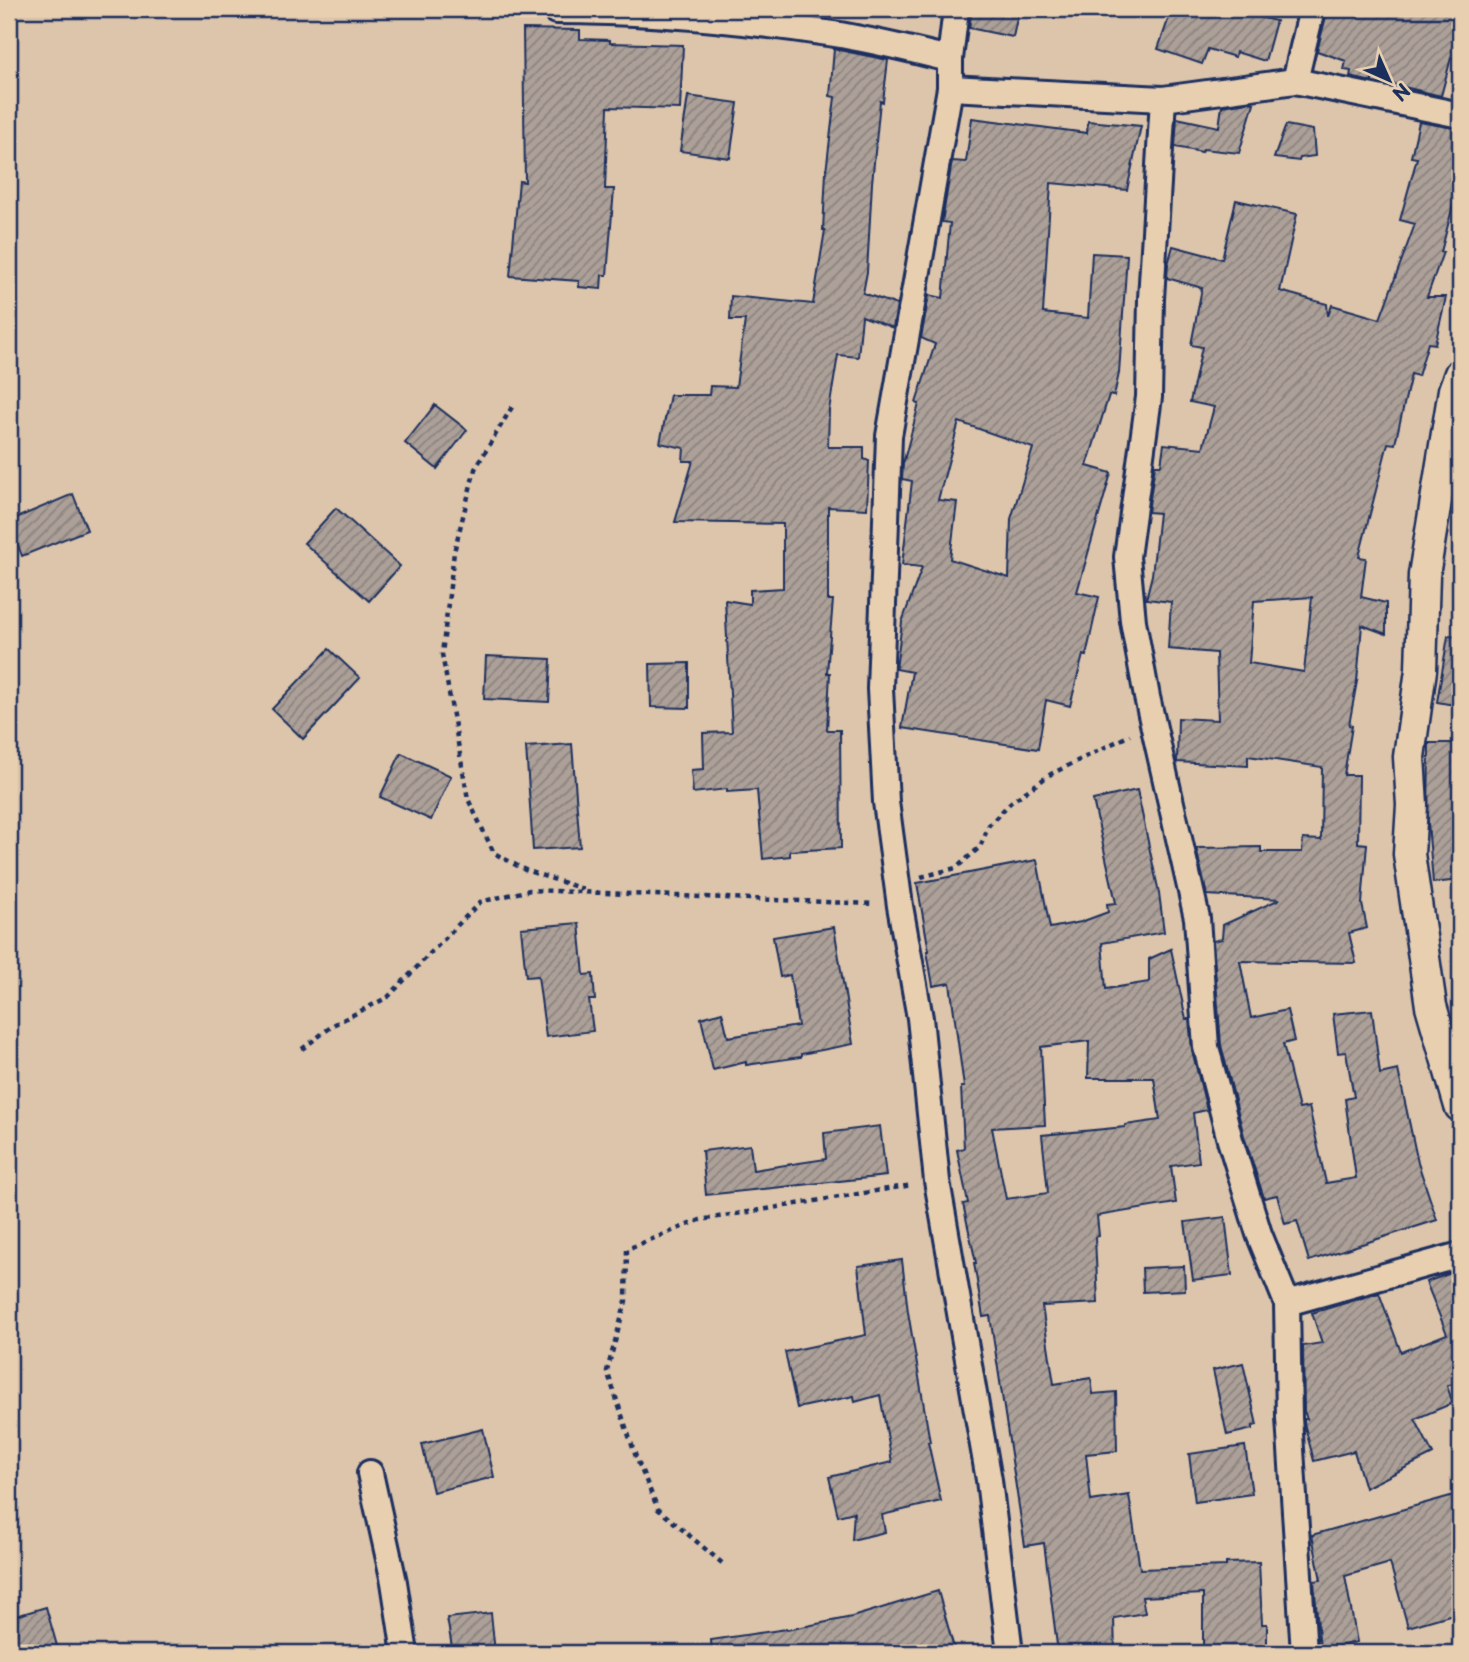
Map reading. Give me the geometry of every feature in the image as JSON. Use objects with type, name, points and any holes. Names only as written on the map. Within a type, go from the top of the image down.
[{"type":"street","points":[[956,9],[950,59],[950,88],[889,436],[880,689],[886,802],[899,899],[920,1018],[937,1181],[989,1480],[1010,1653]]},
{"type":"street","points":[[1295,81],[1311,9]]},
{"type":"street","points":[[556,11],[620,11],[742,21],[837,35],[950,59]]},
{"type":"street","points":[[950,88],[1163,99],[1295,81],[1460,115]]},
{"type":"street","points":[[1163,99],[1151,299],[1149,397],[1127,556],[1133,621],[1197,918],[1206,1047],[1230,1140],[1259,1234],[1287,1303],[1289,1418],[1304,1653]]},
{"type":"street","points":[[1458,385],[1424,575],[1421,670],[1409,757],[1412,805],[1409,854],[1431,1006],[1460,1106]]},
{"type":"street","points":[[1287,1303],[1460,1255]]},
{"type":"street","points":[[370,1473],[394,1582],[405,1653]]},
{"type":"path","points":[[512,407],[475,468],[454,552],[442,654],[468,799],[494,853],[525,870],[590,892]]},
{"type":"path","points":[[302,1049],[335,1024],[388,997],[481,902],[530,890],[899,899],[925,875],[956,868],[980,847],[989,825],[1011,802],[1051,774],[1153,723]]},
{"type":"path","points":[[722,1563],[658,1509],[636,1457],[607,1371],[626,1301],[627,1249],[700,1220],[937,1181]]},
{"type":"building","points":[[972,9],[1019,9],[1013,37],[969,28]]},
{"type":"building","points":[[1172,9],[1258,9],[1255,16],[1276,21],[1265,61],[1236,52],[1235,57],[1208,49],[1202,64],[1158,49]]},
{"type":"building","points":[[1328,9],[1460,9],[1460,62],[1451,58],[1441,96],[1372,79],[1372,82],[1350,77],[1351,71],[1344,70],[1346,61],[1317,51]]},
{"type":"building","points":[[523,29],[580,30],[580,39],[610,40],[610,43],[683,45],[680,109],[608,107],[605,189],[614,189],[607,275],[602,275],[601,289],[579,287],[579,281],[510,276],[519,181],[525,182]]},
{"type":"building","points":[[834,49],[888,60],[883,102],[880,101],[867,272],[863,293],[897,305],[893,328],[862,316],[858,357],[838,355],[829,410],[828,447],[864,447],[864,459],[869,461],[867,509],[828,507],[828,600],[833,600],[827,673],[830,673],[827,730],[840,730],[841,848],[790,851],[790,856],[763,859],[757,790],[727,792],[727,789],[693,793],[691,770],[704,769],[703,733],[732,732],[725,600],[750,604],[750,590],[783,588],[783,524],[675,522],[693,461],[683,461],[684,448],[660,443],[670,395],[709,395],[710,386],[736,387],[745,320],[730,320],[731,296],[813,304],[825,230],[826,172],[835,97],[830,96]]},
{"type":"building","points":[[688,96],[738,103],[730,158],[680,151]]},
{"type":"building","points":[[1254,103],[1239,153],[1203,149],[1202,152],[1175,147],[1177,118],[1219,127],[1222,106]]},
{"type":"building","points":[[972,118],[1087,133],[1088,121],[1141,126],[1127,190],[1051,183],[1043,313],[1088,318],[1092,253],[1127,255],[1119,373],[1114,396],[1109,395],[1087,466],[1111,473],[1077,592],[1099,597],[1086,656],[1083,655],[1070,706],[1046,700],[1038,749],[902,728],[912,672],[896,669],[902,622],[922,567],[902,565],[912,481],[902,479],[903,464],[919,404],[916,403],[935,344],[921,338],[929,295],[943,298],[950,223],[942,222],[952,161],[966,162]],"holes":[[[959,422],[1033,448],[1011,519],[1009,578],[950,559],[957,502],[938,500]]]},
{"type":"building","points":[[1419,122],[1460,129],[1460,178],[1443,252],[1427,297],[1446,297],[1435,344],[1428,343],[1418,376],[1411,374],[1395,444],[1388,443],[1359,557],[1366,558],[1361,597],[1386,603],[1386,634],[1362,625],[1357,681],[1349,725],[1352,726],[1344,775],[1359,775],[1358,843],[1367,844],[1362,904],[1367,928],[1349,933],[1356,963],[1240,961],[1251,1018],[1287,1010],[1294,1041],[1283,1044],[1299,1109],[1309,1107],[1326,1183],[1356,1178],[1345,1099],[1354,1097],[1346,1052],[1338,1053],[1333,1014],[1372,1010],[1380,1074],[1398,1070],[1418,1163],[1437,1220],[1309,1261],[1297,1221],[1285,1224],[1277,1195],[1264,1198],[1244,1136],[1221,1045],[1213,941],[1222,939],[1223,925],[1280,899],[1207,895],[1196,848],[1261,847],[1261,852],[1302,852],[1303,839],[1321,840],[1322,767],[1248,756],[1248,766],[1177,762],[1178,718],[1218,720],[1216,653],[1168,649],[1171,602],[1146,599],[1152,575],[1159,513],[1148,512],[1155,465],[1161,465],[1164,444],[1203,448],[1214,407],[1190,402],[1202,347],[1191,345],[1202,288],[1167,278],[1168,264],[1173,246],[1222,259],[1236,200],[1297,214],[1280,291],[1327,304],[1328,316],[1332,305],[1380,319],[1415,224],[1400,220],[1417,158],[1411,157]],"holes":[[[1312,597],[1304,672],[1249,663],[1254,601]]]},
{"type":"building","points":[[1286,125],[1313,130],[1315,156],[1300,158],[1299,161],[1274,158]]},
{"type":"building","points":[[435,405],[467,430],[437,469],[405,443]]},
{"type":"building","points":[[73,494],[87,530],[22,556],[9,521]]},
{"type":"building","points":[[336,508],[400,566],[369,601],[304,543]]},
{"type":"building","points":[[1448,636],[1460,637],[1460,706],[1437,702]]},
{"type":"building","points":[[329,649],[360,678],[303,739],[272,709]]},
{"type":"building","points":[[486,656],[551,659],[549,702],[484,699]]},
{"type":"building","points":[[689,663],[689,708],[651,707],[650,664]]},
{"type":"building","points":[[1429,743],[1460,743],[1460,880],[1433,883],[1428,823]]},
{"type":"building","points":[[572,744],[580,847],[533,850],[526,747]]},
{"type":"building","points":[[401,753],[451,776],[431,820],[380,797]]},
{"type":"building","points":[[1137,790],[1159,893],[1164,932],[1102,943],[1106,989],[1149,982],[1149,959],[1171,949],[1186,1019],[1189,1019],[1192,1050],[1207,1110],[1193,1113],[1199,1162],[1171,1166],[1176,1203],[1097,1216],[1099,1236],[1095,1237],[1098,1303],[1042,1306],[1054,1384],[1091,1378],[1093,1394],[1116,1392],[1117,1451],[1086,1454],[1091,1501],[1129,1495],[1140,1569],[1259,1562],[1262,1624],[1267,1624],[1267,1653],[1203,1653],[1203,1594],[1142,1597],[1145,1613],[1114,1618],[1115,1653],[1058,1653],[1044,1543],[1025,1546],[990,1316],[983,1317],[976,1263],[963,1204],[968,1203],[957,1150],[964,1148],[961,1087],[964,1087],[950,983],[933,986],[917,883],[1037,860],[1050,928],[1081,922],[1108,912],[1107,904],[1116,903],[1093,800]],"holes":[[[1089,1041],[1088,1078],[1154,1078],[1160,1120],[1125,1127],[1042,1135],[1048,1193],[1006,1199],[992,1128],[1045,1125],[1041,1047]]]},
{"type":"building","points":[[579,923],[584,975],[593,974],[595,1000],[589,1000],[593,1031],[546,1037],[538,976],[526,977],[521,928]]},
{"type":"building","points":[[834,927],[853,1044],[801,1054],[801,1057],[746,1065],[746,1062],[713,1070],[701,1018],[722,1012],[728,1037],[798,1026],[790,975],[780,977],[773,937]]},
{"type":"building","points":[[880,1126],[886,1176],[706,1195],[702,1151],[750,1145],[753,1170],[826,1159],[824,1133]]},
{"type":"building","points":[[1225,1217],[1232,1275],[1193,1280],[1185,1222]]},
{"type":"building","points":[[902,1260],[928,1442],[941,1501],[882,1515],[885,1532],[852,1540],[854,1512],[838,1516],[829,1477],[892,1462],[880,1395],[855,1402],[854,1396],[797,1408],[785,1352],[866,1335],[858,1266]]},
{"type":"building","points":[[1184,1266],[1185,1290],[1143,1292],[1142,1268]]},
{"type":"building","points":[[1460,1270],[1460,1381],[1447,1386],[1453,1403],[1415,1419],[1433,1454],[1365,1488],[1354,1451],[1314,1461],[1304,1423],[1304,1419],[1307,1419],[1304,1411],[1303,1346],[1322,1343],[1312,1313],[1379,1293],[1401,1352],[1447,1334],[1426,1282]]},
{"type":"building","points":[[1243,1363],[1257,1425],[1253,1426],[1253,1429],[1227,1435],[1213,1370]]},
{"type":"building","points":[[483,1429],[494,1477],[433,1492],[422,1444]]},
{"type":"building","points":[[1245,1446],[1252,1494],[1195,1502],[1189,1454]]},
{"type":"building","points":[[1454,1495],[1460,1516],[1460,1612],[1408,1627],[1390,1563],[1345,1576],[1357,1642],[1320,1650],[1314,1581],[1321,1580],[1312,1535]]},
{"type":"building","points":[[938,1591],[954,1648],[933,1653],[712,1653],[711,1640],[787,1630],[852,1617]]},
{"type":"building","points":[[46,1607],[59,1653],[9,1653],[9,1618]]},
{"type":"building","points":[[491,1613],[495,1653],[453,1653],[447,1618]]}]
